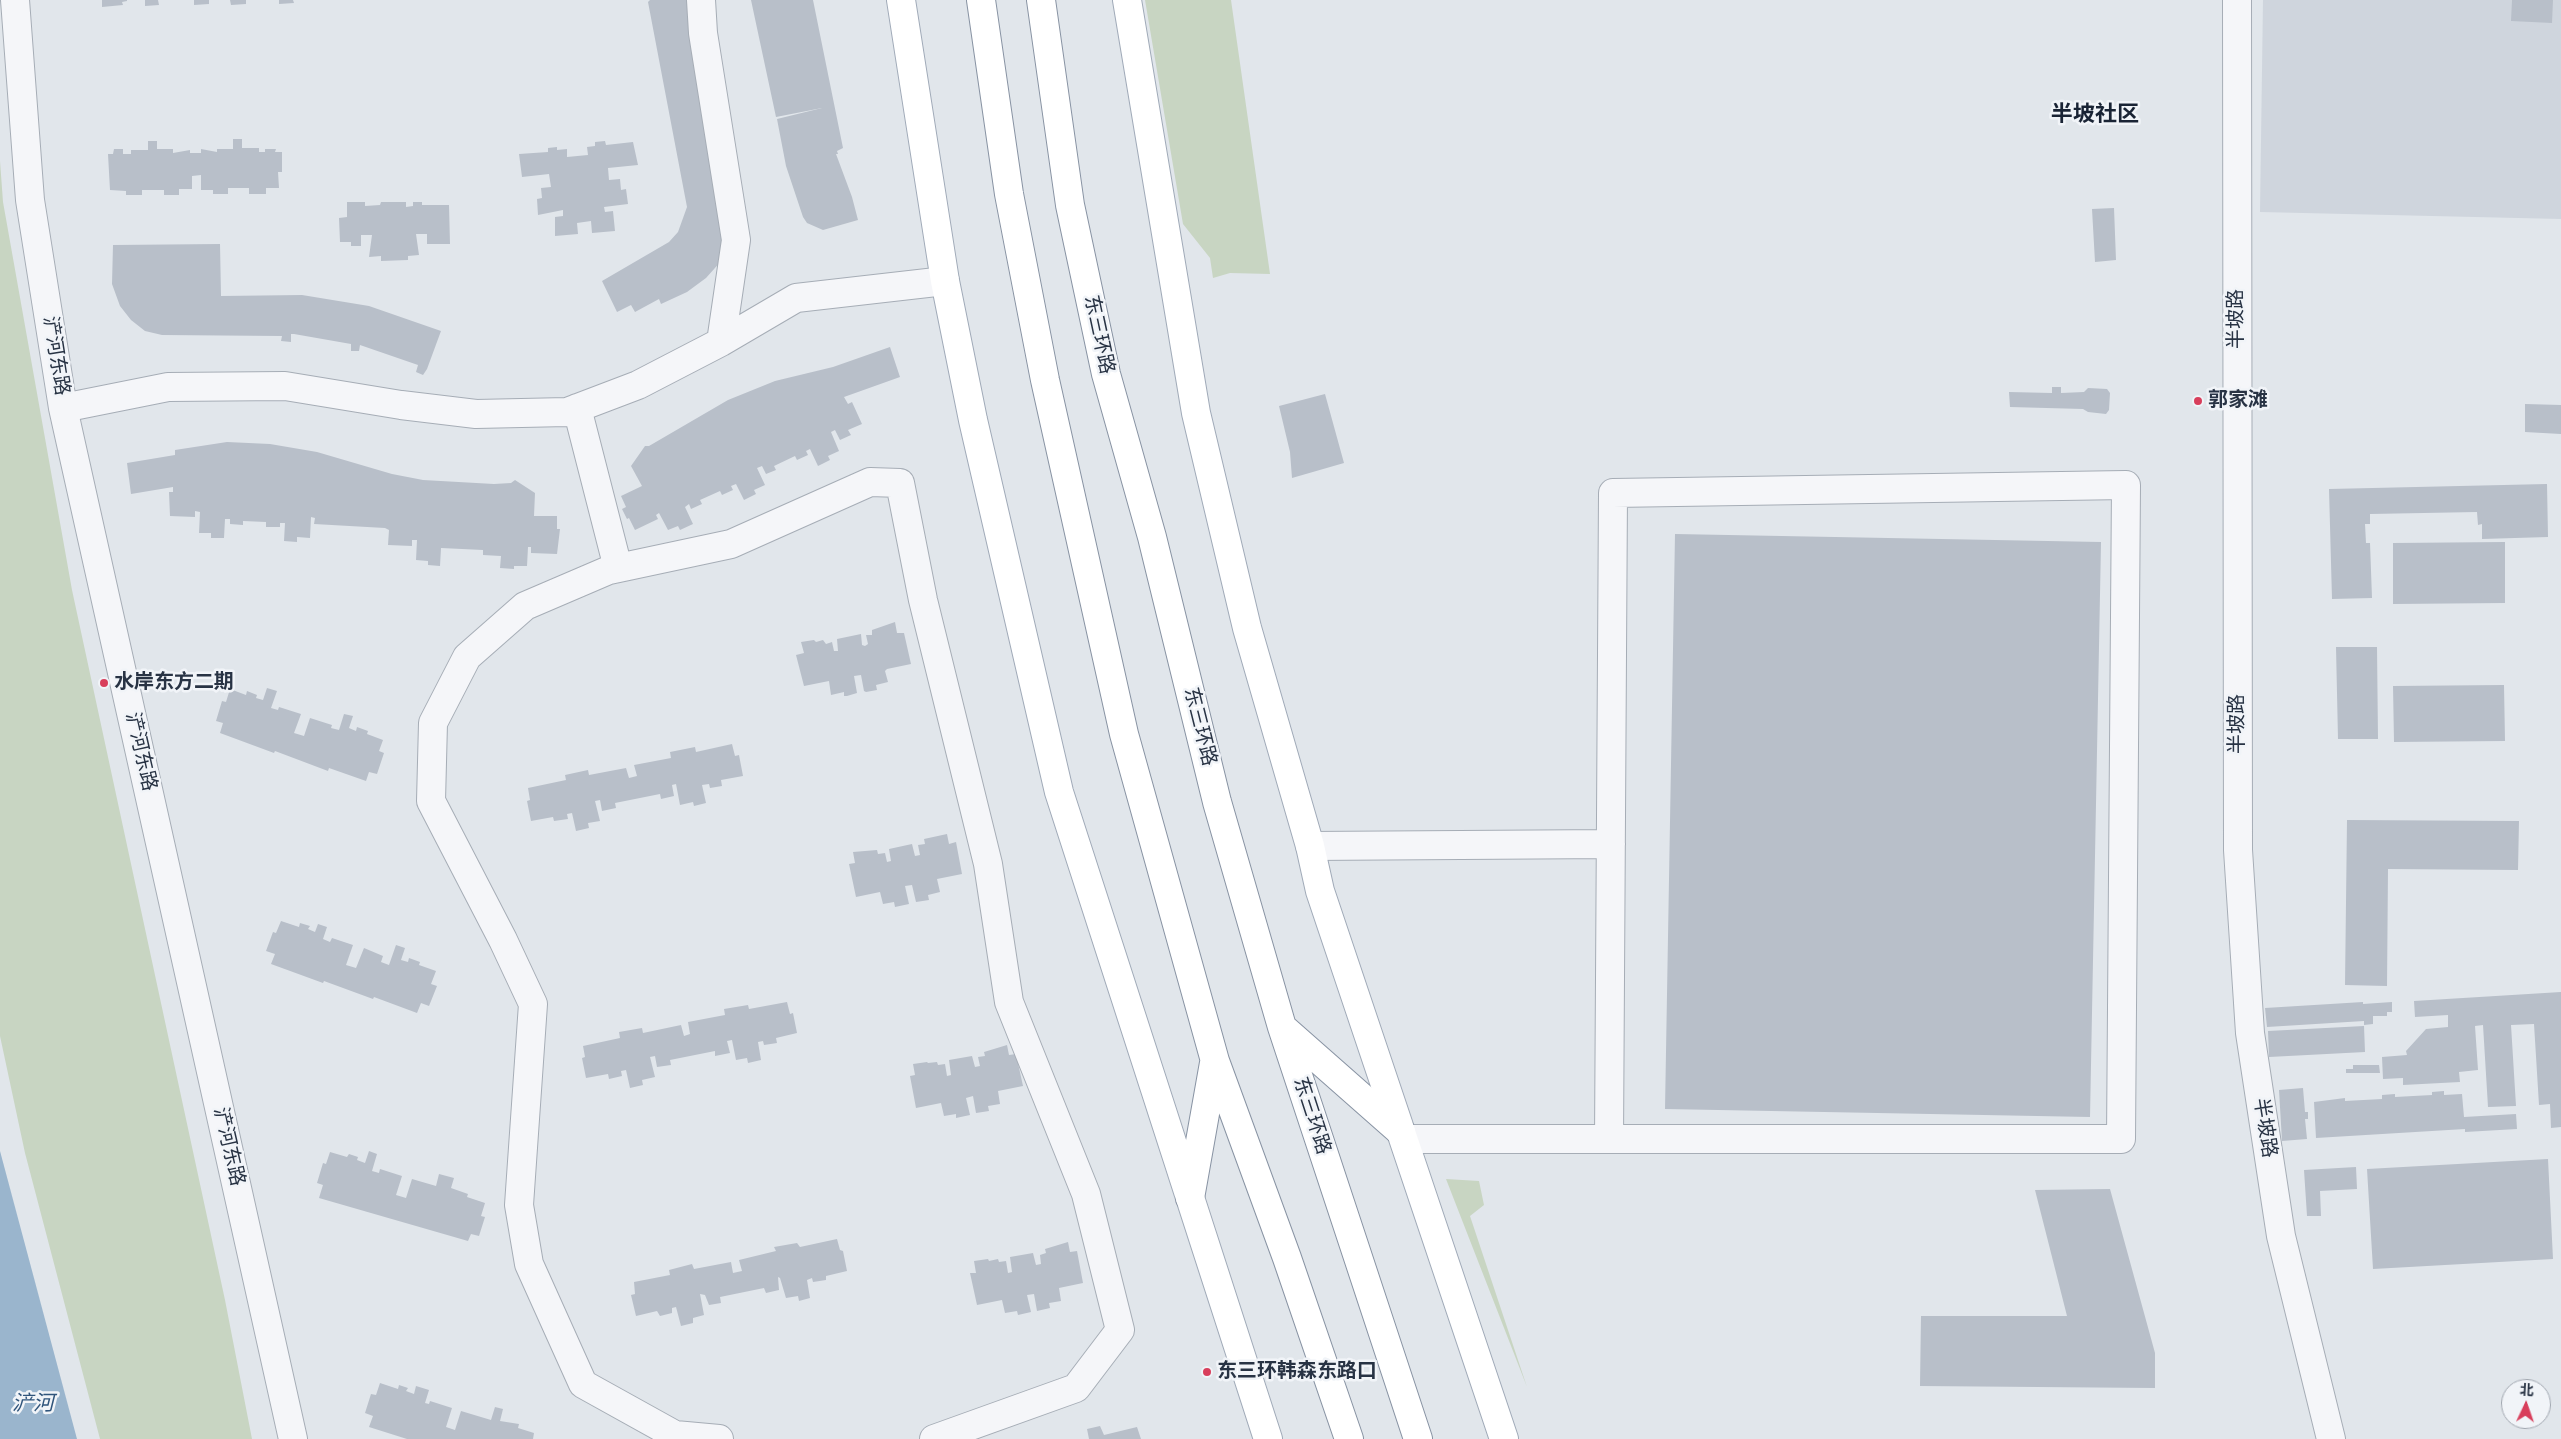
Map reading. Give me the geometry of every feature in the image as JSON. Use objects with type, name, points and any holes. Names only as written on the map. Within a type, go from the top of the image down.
[{"type":"main road","points":[[901,0],[945,281],[973,420],[1060,792],[1268,1439]]},
{"type":"main road","points":[[982,0],[1009,194],[1045,380],[1124,734],[1214,1061],[1287,1258],[1349,1439]]},
{"type":"main road","name":"东三环路","points":[[1041,0],[1070,204],[1106,374],[1152,537],[1217,802],[1282,1026],[1418,1439]]},
{"type":"main road","points":[[1127,0],[1196,413],[1247,628],[1310,846],[1320,891],[1501,1429],[1516,1439]]},
{"type":"main road","points":[[1282,1026],[1402,1135]]},
{"type":"main road","points":[[1190,1198],[1214,1061]]},
{"type":"main road","points":[[1252,1391],[1257,1439]]},
{"type":"street","name":"浐河东路","points":[[15,0],[30,200],[64,408],[293,1439]]},
{"type":"street","points":[[701,0],[703,33],[736,240],[721,342]]},
{"type":"street","name":"半坡路","points":[[2237,0],[2238,850],[2250,1033],[2281,1236],[2331,1439]]},
{"type":"street","points":[[64,408],[168,387],[285,386],[401,405],[476,414],[567,412],[638,385],[721,342],[796,298],[945,281]]},
{"type":"street","points":[[577,408],[618,568]]},
{"type":"street","points":[[719,1439],[675,1435],[583,1384],[529,1264],[519,1206],[533,1004],[503,940],[431,801],[432,723],[467,657],[525,606],[618,568],[731,544],[870,482],[900,482],[923,600],[988,864],[1008,1002],[1086,1194],[1120,1330],[1076,1388],[934,1439]]},
{"type":"street","points":[[1402,1135],[1609,1139],[2121,1139],[2126,485],[1613,493],[1609,1139]]},
{"type":"street","points":[[1310,846],[1611,844]]},
{"type":"shaded area","points":[[2263,0],[2561,0],[2561,219],[2260,212]]},
{"type":"green space","points":[[1145,0],[1231,0],[1270,274],[1230,273],[1213,278],[1210,258],[1183,224]]},
{"type":"green space","points":[[0,161],[3,202],[72,590],[225,1300],[252,1439],[100,1439],[25,1153],[0,1036]]},
{"type":"green space","points":[[1446,1179],[1479,1181],[1484,1205],[1470,1216],[1527,1387]]},
{"type":"water","name":"浐河","points":[[0,1151],[77,1439],[0,1439]]},
{"type":"building","points":[[102,0],[127,1],[122,2],[123,5],[102,7]]},
{"type":"building","points":[[145,0],[158,0],[159,5],[145,6]]},
{"type":"building","points":[[194,0],[209,0],[209,4],[194,5]]},
{"type":"building","points":[[230,0],[246,0],[246,4],[231,5]]},
{"type":"building","points":[[279,0],[293,0],[294,3],[279,4]]},
{"type":"building","points":[[650,0],[687,0],[710,46],[723,259],[706,278],[687,292],[661,304],[659,299],[635,312],[631,305],[617,312],[602,281],[669,242],[678,232],[687,207],[648,2]]},
{"type":"building","points":[[751,0],[813,0],[843,148],[837,151],[838,154],[836,154],[852,197],[858,220],[823,230],[807,223],[803,217],[786,166],[777,119],[822,108],[776,117]]},
{"type":"building","points":[[2512,0],[2553,0],[2552,23],[2511,21]]},
{"type":"building","points":[[233,139],[242,139],[242,148],[259,148],[259,152],[265,152],[265,149],[276,149],[275,152],[282,152],[282,172],[278,172],[279,188],[266,188],[266,194],[249,194],[249,188],[228,188],[228,194],[213,194],[213,190],[201,190],[201,175],[192,176],[192,189],[179,189],[179,195],[164,195],[164,190],[142,190],[142,195],[126,195],[126,191],[110,190],[108,154],[113,154],[114,149],[123,149],[123,154],[131,154],[131,150],[148,150],[148,141],[157,141],[157,149],[173,149],[173,153],[190,150],[190,153],[201,153],[201,149],[217,152],[217,149],[233,149]]},
{"type":"building","points":[[605,141],[606,145],[633,142],[638,165],[608,168],[609,180],[620,179],[621,190],[626,189],[628,204],[604,207],[605,212],[613,211],[615,231],[592,233],[591,221],[577,223],[578,234],[555,236],[555,217],[563,216],[563,210],[538,215],[537,199],[542,198],[541,188],[551,187],[549,174],[522,177],[519,154],[548,152],[548,148],[557,147],[557,150],[567,149],[567,157],[588,155],[587,147],[595,146],[595,142]]},
{"type":"building","points":[[347,202],[365,202],[365,206],[380,205],[381,202],[406,202],[406,207],[413,206],[413,202],[422,202],[422,205],[449,205],[450,244],[427,244],[427,234],[416,234],[419,255],[408,256],[408,260],[381,261],[381,256],[369,257],[372,235],[361,235],[361,246],[351,246],[351,242],[340,242],[339,218],[347,217]]},
{"type":"building","points":[[2114,208],[2116,260],[2095,262],[2092,209]]},
{"type":"building","points":[[220,244],[221,296],[302,295],[369,306],[441,331],[427,369],[423,375],[416,372],[418,365],[360,345],[359,351],[351,351],[351,344],[294,334],[291,334],[291,342],[281,341],[282,336],[162,335],[145,331],[131,320],[120,306],[112,284],[113,245]]},
{"type":"building","points":[[890,347],[900,377],[844,397],[848,404],[852,402],[862,424],[848,430],[851,435],[840,440],[835,430],[831,432],[839,451],[828,456],[830,460],[818,466],[810,449],[806,451],[808,455],[797,460],[795,456],[774,466],[776,470],[766,474],[762,466],[757,468],[765,485],[754,490],[756,494],[744,500],[736,484],[731,486],[733,490],[722,495],[720,491],[700,500],[702,504],[691,509],[689,504],[685,507],[693,524],[680,530],[678,526],[668,530],[659,513],[656,515],[658,519],[635,530],[629,518],[627,519],[622,509],[626,507],[621,496],[642,486],[631,466],[645,446],[649,446],[728,400],[775,381],[833,367]]},
{"type":"building","points":[[2052,387],[2061,387],[2061,393],[2084,392],[2088,388],[2107,389],[2110,393],[2109,410],[2106,414],[2088,412],[2083,409],[2010,407],[2009,392],[2052,393]]},
{"type":"building","points":[[1325,394],[1344,463],[1292,478],[1290,452],[1279,406]]},
{"type":"building","points":[[2525,404],[2561,405],[2561,434],[2525,432]]},
{"type":"building","points":[[227,442],[270,444],[317,452],[392,474],[423,480],[494,484],[511,483],[515,480],[535,493],[534,516],[557,516],[557,529],[560,529],[557,554],[531,553],[531,547],[528,547],[527,566],[514,566],[514,569],[500,568],[501,556],[483,555],[483,550],[441,548],[440,566],[428,565],[428,561],[416,560],[417,540],[412,540],[412,546],[388,545],[389,530],[385,528],[314,524],[315,518],[311,517],[310,538],[297,537],[297,542],[284,541],[285,523],[280,523],[280,527],[266,527],[266,522],[243,521],[243,525],[230,524],[230,519],[225,519],[224,538],[211,538],[211,533],[199,533],[200,512],[195,511],[195,517],[170,516],[169,492],[173,492],[173,487],[131,494],[127,463],[175,455],[175,450]]},
{"type":"building","points":[[2547,484],[2548,537],[2482,539],[2482,524],[2478,525],[2477,512],[2370,514],[2370,524],[2365,524],[2366,543],[2370,543],[2372,598],[2332,599],[2329,489]]},
{"type":"building","points":[[1675,534],[2101,542],[2090,1117],[1665,1109]]},
{"type":"building","points":[[2505,542],[2505,603],[2393,604],[2393,543]]},
{"type":"building","points":[[895,622],[897,633],[904,633],[911,664],[887,669],[885,671],[888,682],[876,685],[877,690],[864,691],[861,675],[854,676],[857,693],[847,696],[844,696],[844,692],[831,695],[829,681],[804,686],[796,655],[804,653],[801,642],[823,640],[826,644],[832,642],[834,651],[838,651],[837,639],[861,634],[862,645],[865,646],[868,644],[866,635],[872,635],[872,630]]},
{"type":"building","points":[[2336,647],[2377,647],[2378,739],[2338,739]]},
{"type":"building","points":[[2504,685],[2505,741],[2394,742],[2393,686]]},
{"type":"building","points":[[267,688],[277,691],[271,708],[278,710],[279,707],[301,714],[294,733],[304,736],[310,718],[332,725],[331,728],[339,730],[344,714],[353,716],[349,728],[356,731],[357,727],[368,731],[367,734],[383,740],[379,751],[384,753],[377,774],[369,772],[366,781],[329,768],[328,771],[220,733],[223,723],[216,721],[222,701],[226,702],[230,689],[246,695],[247,691],[257,695],[256,698],[263,700]]},
{"type":"building","points":[[732,744],[735,756],[739,755],[743,776],[721,780],[722,786],[710,788],[709,784],[702,785],[706,803],[694,806],[693,802],[680,805],[676,784],[672,785],[674,796],[661,799],[660,794],[615,803],[616,808],[602,811],[600,800],[595,801],[600,821],[588,823],[589,828],[576,831],[572,813],[567,814],[568,819],[554,821],[553,817],[531,821],[527,801],[530,800],[528,788],[566,780],[565,775],[588,770],[589,775],[626,768],[629,778],[637,776],[634,765],[671,758],[670,752],[695,747],[696,752]]},
{"type":"building","points":[[2347,820],[2519,821],[2518,870],[2388,869],[2387,986],[2345,985]]},
{"type":"building","points":[[947,834],[949,844],[956,842],[962,874],[937,879],[940,892],[928,895],[929,900],[916,902],[912,885],[905,886],[909,904],[895,907],[894,902],[883,904],[880,892],[856,897],[849,864],[855,863],[853,852],[877,850],[878,854],[885,853],[887,862],[891,861],[889,849],[912,844],[915,856],[920,855],[918,845],[925,844],[924,839]]},
{"type":"building","points":[[281,921],[299,927],[300,923],[310,926],[308,929],[315,932],[318,924],[327,927],[323,939],[330,942],[332,938],[353,945],[346,965],[356,968],[364,948],[383,956],[381,962],[389,965],[396,945],[405,948],[401,960],[408,962],[409,958],[420,962],[419,965],[436,971],[431,984],[437,986],[429,1006],[421,1003],[417,1013],[271,964],[275,954],[266,951],[273,932],[276,933]]},
{"type":"building","points":[[2561,992],[2561,1127],[2551,1128],[2550,1104],[2539,1105],[2534,1024],[2511,1025],[2516,1106],[2488,1107],[2483,1025],[2475,1026],[2478,1070],[2459,1072],[2460,1082],[2403,1085],[2403,1078],[2383,1079],[2382,1057],[2407,1055],[2406,1051],[2426,1029],[2448,1027],[2448,1015],[2415,1017],[2414,1001]]},
{"type":"building","points":[[787,1002],[790,1014],[793,1013],[797,1033],[776,1038],[777,1043],[764,1045],[763,1041],[758,1042],[761,1060],[748,1063],[747,1058],[736,1060],[732,1040],[727,1041],[730,1053],[715,1056],[715,1051],[670,1060],[671,1065],[657,1067],[655,1056],[650,1057],[655,1077],[642,1080],[643,1085],[630,1088],[626,1070],[621,1071],[622,1076],[609,1079],[608,1074],[586,1078],[582,1058],[585,1057],[583,1046],[620,1038],[619,1032],[642,1028],[643,1033],[681,1025],[684,1036],[690,1034],[688,1022],[725,1015],[724,1009],[748,1005],[749,1009]]},
{"type":"building","points":[[2363,1002],[2363,1004],[2392,1002],[2392,1012],[2387,1012],[2387,1016],[2373,1016],[2373,1024],[2364,1025],[2364,1021],[2267,1027],[2265,1008]]},
{"type":"building","points":[[2364,1026],[2365,1052],[2269,1057],[2268,1031]]},
{"type":"building","points":[[1007,1045],[1009,1055],[1016,1054],[1023,1086],[998,1091],[1000,1104],[988,1106],[989,1111],[976,1113],[973,1096],[966,1098],[970,1115],[956,1118],[956,1114],[944,1116],[941,1103],[916,1108],[910,1076],[915,1075],[913,1064],[937,1062],[938,1065],[945,1064],[947,1076],[951,1075],[949,1060],[972,1056],[975,1067],[980,1066],[978,1057],[985,1056],[984,1052]]},
{"type":"building","points":[[2353,1065],[2379,1065],[2380,1073],[2346,1073],[2346,1069],[2353,1069]]},
{"type":"building","points":[[2303,1088],[2305,1112],[2308,1112],[2308,1119],[2305,1119],[2307,1139],[2282,1141],[2279,1090]]},
{"type":"building","points":[[2444,1091],[2444,1095],[2462,1094],[2464,1117],[2516,1114],[2517,1129],[2465,1132],[2465,1129],[2316,1138],[2314,1102],[2345,1098],[2345,1101],[2382,1099],[2382,1095],[2395,1094],[2395,1097],[2432,1095],[2432,1092]]},
{"type":"building","points":[[369,1151],[377,1154],[372,1171],[379,1173],[380,1169],[402,1176],[396,1195],[406,1198],[412,1179],[436,1186],[439,1174],[454,1178],[451,1188],[468,1194],[467,1197],[485,1203],[481,1216],[485,1217],[479,1236],[471,1234],[468,1241],[319,1198],[323,1185],[317,1183],[323,1163],[326,1164],[330,1152],[347,1157],[349,1154],[358,1157],[357,1160],[365,1163]]},
{"type":"building","points":[[2548,1159],[2553,1259],[2373,1269],[2367,1169]]},
{"type":"building","points":[[2356,1167],[2357,1189],[2320,1191],[2321,1216],[2307,1216],[2304,1170]]},
{"type":"building","points":[[2110,1189],[2155,1353],[2155,1388],[1920,1386],[1921,1316],[2067,1316],[2035,1190]]},
{"type":"building","points":[[837,1239],[840,1250],[843,1251],[847,1271],[826,1276],[826,1280],[813,1282],[812,1278],[807,1280],[810,1298],[799,1301],[798,1296],[786,1298],[780,1278],[778,1277],[779,1290],[766,1293],[764,1288],[720,1297],[721,1303],[709,1305],[705,1295],[700,1294],[704,1315],[693,1318],[693,1323],[681,1326],[676,1307],[672,1308],[672,1313],[660,1316],[657,1311],[636,1316],[631,1295],[635,1294],[634,1282],[670,1275],[669,1270],[692,1264],[694,1269],[731,1262],[733,1273],[742,1271],[739,1260],[776,1251],[774,1247],[797,1243],[800,1247]]},
{"type":"building","points":[[1068,1242],[1070,1252],[1077,1251],[1083,1283],[1059,1288],[1061,1301],[1049,1303],[1050,1308],[1037,1311],[1034,1294],[1027,1295],[1031,1312],[1018,1315],[1017,1311],[1005,1313],[1002,1300],[977,1305],[970,1273],[976,1273],[974,1261],[998,1259],[999,1262],[1006,1261],[1008,1273],[1012,1272],[1010,1257],[1033,1253],[1036,1265],[1041,1264],[1040,1255],[1046,1253],[1045,1249]]},
{"type":"building","points":[[380,1383],[398,1389],[399,1385],[408,1388],[406,1391],[414,1394],[416,1386],[429,1390],[425,1403],[429,1404],[430,1401],[452,1408],[446,1427],[455,1430],[461,1411],[491,1420],[495,1407],[503,1409],[500,1421],[519,1424],[518,1428],[534,1433],[533,1439],[407,1439],[369,1427],[373,1416],[365,1413],[371,1394],[376,1395]]},
{"type":"building","points":[[1100,1426],[1104,1435],[1137,1427],[1141,1439],[1089,1439],[1087,1429]]},
{"type":"place","name":"郭家滩","points":[[2198,401]]},
{"type":"place","name":"水岸东方二期","points":[[104,683]]},
{"type":"place","name":"东三环韩森东路口","points":[[1207,1372]]},
{"type":"district","name":"半坡社区","points":[[2095,116]]}]
